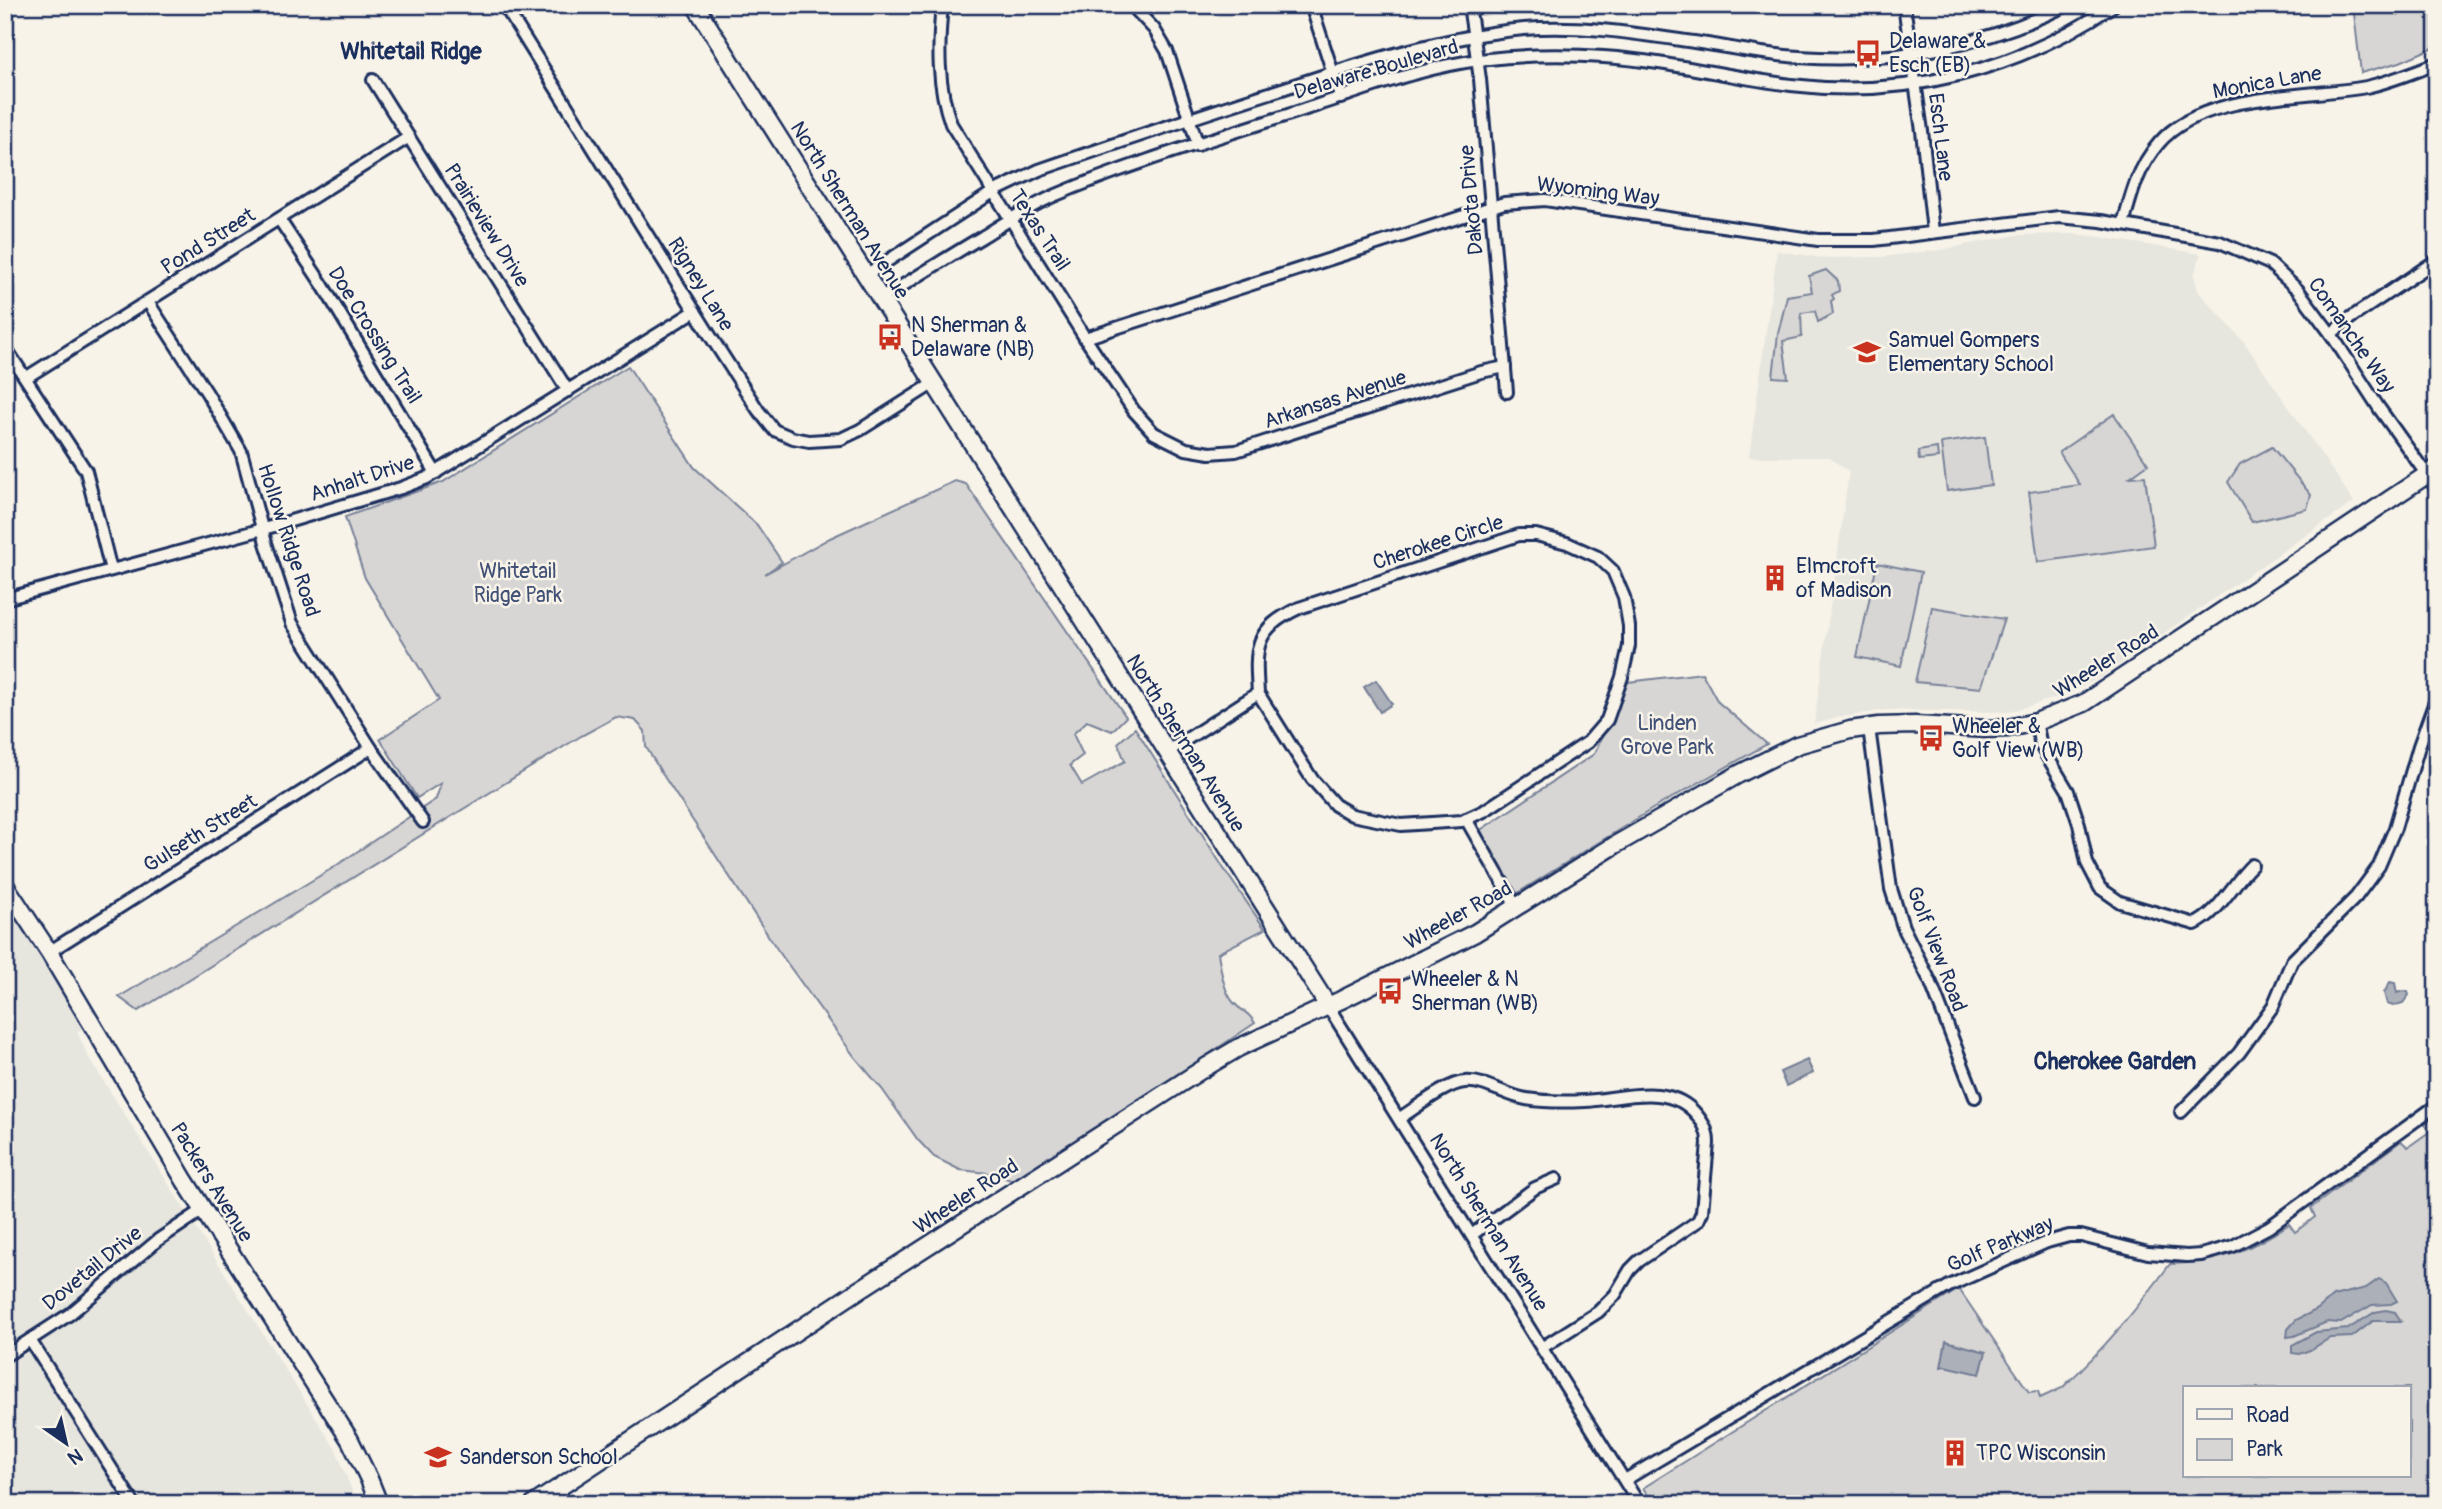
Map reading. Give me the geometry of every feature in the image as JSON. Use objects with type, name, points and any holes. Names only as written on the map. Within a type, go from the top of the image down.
[{"type":"street","name":"Rigney Lane","points":[[504,5],[695,311],[758,410],[774,430],[793,438],[818,442],[841,439],[934,383]]},
{"type":"street","name":"North Sherman Avenue","points":[[695,5],[1400,1118],[1639,1504]]},
{"type":"street","name":"Texas Trail","points":[[942,5],[940,79],[943,103],[951,124],[1134,411],[1154,433],[1176,444]]},
{"type":"street","points":[[1311,5],[1341,98]]},
{"type":"street","name":"Dakota Drive","points":[[1469,5],[1478,60],[1507,392]]},
{"type":"street","name":"Esch Lane","points":[[1904,5],[1933,232]]},
{"type":"street","name":"Delaware Boulevard","points":[[866,275],[993,192],[1039,170],[1332,72],[1474,35],[1527,29],[1572,29],[1641,35],[1797,57],[1841,59],[1911,55],[1968,44],[1993,37],[2067,5]]},
{"type":"street","name":"Delaware Boulevard","points":[[881,299],[1055,195],[1198,145],[1434,70],[1478,60],[1541,56],[1605,57],[1793,85],[1831,88],[1915,84],[1962,76],[2042,47],[2069,34],[2114,5]]},
{"type":"street","points":[[1136,10],[1160,36],[1198,145]]},
{"type":"street","name":"Monica Lane","points":[[2123,225],[2134,184],[2144,164],[2159,143],[2187,121],[2216,108],[2364,87],[2437,63]]},
{"type":"street","name":"Prairieview Drive","points":[[373,80],[568,391]]},
{"type":"street","name":"Pond Street","points":[[27,377],[410,137]]},
{"type":"street","name":"Wyoming Way","points":[[1085,338],[1504,203],[1545,200],[1818,240],[1866,240],[2059,217],[2123,225]]},
{"type":"street","name":"Doe Crossing Trail","points":[[279,219],[322,284],[436,473]]},
{"type":"street","name":"Comanche Way","points":[[2123,225],[2220,242],[2270,264],[2288,279],[2331,334],[2379,408],[2432,471],[2437,489]]},
{"type":"street","points":[[2331,334],[2437,260]]},
{"type":"street","name":"Hollow Ridge Road","points":[[148,302],[241,451],[292,623],[371,748],[423,822]]},
{"type":"street","name":"Anhalt Drive","points":[[5,599],[263,529],[401,488],[436,473],[695,311]]},
{"type":"street","points":[[5,347],[86,471],[111,570]]},
{"type":"street","name":"Arkansas Avenue","points":[[1176,444],[1197,452],[1236,451],[1481,372],[1505,367]]},
{"type":"street","name":"Wheeler Road","points":[[534,1504],[859,1290],[1206,1067],[1238,1048],[1475,933],[1615,845],[1765,760],[1822,737],[1869,727],[1915,725],[1987,729],[2036,722],[2084,703],[2432,471]]},
{"type":"street","name":"Cherokee Circle","points":[[1536,535],[1567,543],[1598,557],[1613,571],[1624,597],[1629,646],[1622,677],[1607,720],[1588,742],[1484,811],[1466,820],[1401,825],[1352,815],[1335,805],[1312,779],[1258,693],[1255,659],[1263,632],[1279,617],[1299,608],[1519,536],[1536,535]]},
{"type":"street","points":[[1167,752],[1258,693]]},
{"type":"street","points":[[2181,1112],[2239,1053],[2273,1006],[2292,961],[2356,897],[2379,866],[2395,828],[2437,696]]},
{"type":"street","points":[[2036,722],[2041,746],[2074,805],[2092,877],[2120,902],[2195,924],[2208,917],[2252,865]]},
{"type":"street","name":"Golf View Road","points":[[1869,727],[1891,889],[1903,927],[1931,983],[1975,1097]]},
{"type":"street","name":"Gulseth Street","points":[[50,952],[371,748]]},
{"type":"street","points":[[1466,820],[1517,908]]},
{"type":"street","name":"Packers Avenue","points":[[5,885],[50,952],[203,1210],[350,1440],[379,1504]]},
{"type":"street","points":[[1400,1118],[1454,1084],[1468,1081],[1524,1099],[1578,1101],[1630,1096],[1674,1098],[1690,1107],[1708,1133],[1702,1212],[1695,1224],[1639,1261],[1630,1270],[1607,1306],[1543,1347]]},
{"type":"street","name":"Golf Parkway","points":[[1625,1480],[1926,1298],[2033,1247],[2069,1236],[2106,1241],[2148,1253],[2187,1256],[2233,1247],[2280,1220],[2437,1105]]},
{"type":"street","points":[[1473,1234],[1535,1188],[1556,1180]]},
{"type":"street","name":"Dovetail Drive","points":[[5,1356],[70,1314],[158,1240],[203,1210]]},
{"type":"street","points":[[30,1340],[134,1504]]},
{"type":"shaded area","points":[[2071,234],[2201,254],[2194,275],[2198,291],[2244,342],[2354,502],[2102,676],[2069,694],[2008,712],[1885,710],[1814,724],[1849,472],[1829,457],[1749,457],[1777,251],[1823,258],[1880,257],[1940,250],[2017,235]]},
{"type":"shaded area","points":[[1376,680],[1392,704],[1380,712],[1364,687]]},
{"type":"shaded area","points":[[5,901],[84,1027],[77,1032],[89,1058],[336,1450],[357,1504],[5,1504]]},
{"type":"shaded area","points":[[2390,982],[2395,983],[2397,993],[2408,992],[2409,995],[2403,1003],[2393,1006],[2387,1004],[2384,993]]},
{"type":"shaded area","points":[[1807,1060],[1813,1073],[1786,1086],[1780,1072]]},
{"type":"shaded area","points":[[2379,1279],[2386,1283],[2397,1301],[2372,1305],[2341,1323],[2327,1322],[2287,1337],[2288,1329],[2296,1320],[2318,1309],[2333,1296],[2366,1288]]},
{"type":"shaded area","points":[[2375,1312],[2395,1312],[2401,1321],[2373,1321],[2352,1337],[2330,1338],[2310,1350],[2299,1354],[2292,1353],[2292,1345],[2316,1332],[2348,1329]]},
{"type":"shaded area","points":[[1946,1341],[1986,1352],[1980,1374],[1941,1367]]},
{"type":"green space","points":[[2353,5],[2437,5],[2437,46],[2400,62],[2361,73]]},
{"type":"green space","points":[[1826,270],[1838,281],[1839,291],[1832,295],[1834,299],[1831,301],[1833,314],[1818,322],[1815,311],[1801,313],[1802,337],[1783,341],[1788,378],[1773,377],[1778,334],[1787,296],[1812,292],[1809,276]]},
{"type":"green space","name":"Whitetail Ridge Park","points":[[628,366],[694,467],[757,525],[782,562],[765,574],[830,538],[955,481],[966,484],[1126,717],[1112,731],[1087,721],[1073,734],[1083,755],[1070,765],[1082,785],[1125,761],[1118,743],[1135,728],[1265,929],[1218,953],[1230,998],[1255,1023],[1039,1168],[1011,1180],[988,1173],[960,1170],[934,1157],[918,1140],[882,1089],[854,1056],[777,949],[661,772],[646,747],[645,731],[635,720],[616,717],[581,736],[138,1011],[119,997],[331,869],[436,799],[441,783],[417,798],[380,739],[439,700],[365,578],[345,517],[443,482]]},
{"type":"green space","points":[[2114,414],[2148,464],[2130,477],[2145,476],[2154,546],[2038,562],[2029,492],[2080,485],[2059,452]]},
{"type":"green space","points":[[1985,437],[1991,485],[1947,491],[1941,443]]},
{"type":"green space","points":[[2272,447],[2311,495],[2307,509],[2252,522],[2228,482],[2240,464]]},
{"type":"green space","points":[[1937,448],[1938,458],[1919,460],[1918,451]]},
{"type":"green space","points":[[1877,563],[1921,572],[1901,666],[1857,657]]},
{"type":"green space","points":[[1932,607],[2004,619],[1981,688],[1915,682]]},
{"type":"green space","name":"Linden Grove Park","points":[[1702,673],[1718,702],[1767,744],[1654,808],[1516,894],[1479,831],[1594,754],[1628,682]]},
{"type":"green space","name":"TPC Wisconsin","points":[[2437,1115],[2437,1504],[1654,1504],[1643,1488],[1959,1289],[2029,1392],[2038,1391],[2040,1398],[2062,1388],[2092,1358],[2119,1329],[2170,1264],[2203,1261],[2232,1254],[2261,1242],[2289,1224],[2295,1232],[2315,1217],[2311,1208],[2401,1141],[2408,1147],[2429,1132],[2424,1124]]},
{"type":"place","name":"Delaware & Esch (EB)","points":[[1868,53]]},
{"type":"place","name":"N Sherman & Delaware (NB)","points":[[890,337]]},
{"type":"place","name":"Samuel Gompers Elementary School","points":[[1867,352]]},
{"type":"place","name":"Elmcroft of Madison","points":[[1775,578]]},
{"type":"place","name":"Wheeler & Golf View (WB)","points":[[1931,738]]},
{"type":"place","name":"Wheeler & N Sherman (WB)","points":[[1390,991]]},
{"type":"place","name":"TPC Wisconsin","points":[[1955,1453]]},
{"type":"place","name":"Sanderson School","points":[[438,1457]]},
{"type":"district","name":"Whitetail Ridge","points":[[411,51]]},
{"type":"district","name":"Cherokee Garden","points":[[2115,1061]]}]
